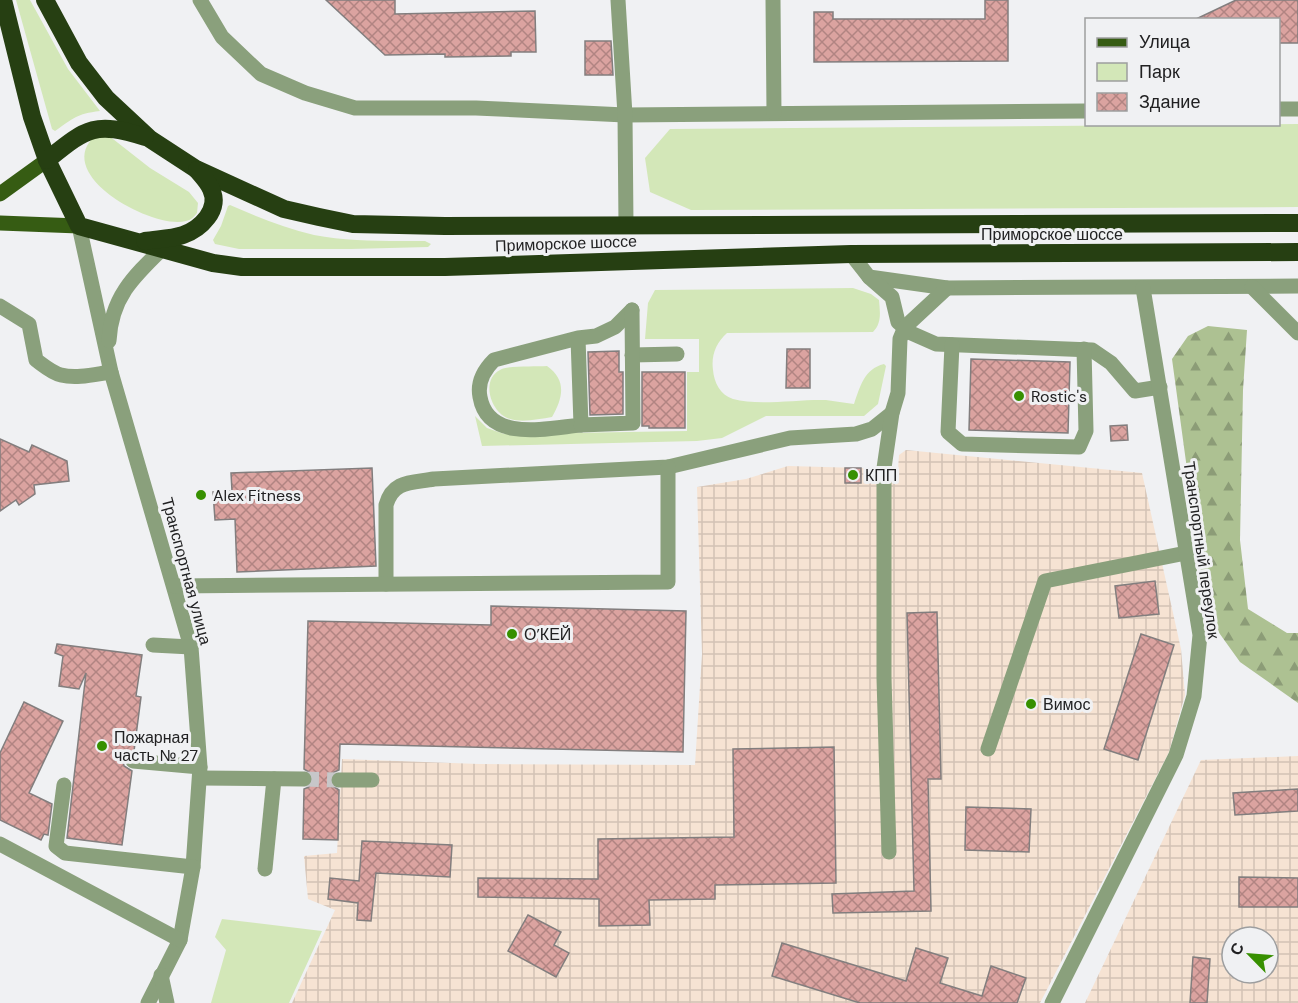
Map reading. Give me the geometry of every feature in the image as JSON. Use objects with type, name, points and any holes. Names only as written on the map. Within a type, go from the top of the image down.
[{"type":"highway","points":[[3,0],[32,117],[47,160],[79,226]]},
{"type":"highway","name":"Приморское шоссе","points":[[45,0],[79,63],[106,98],[150,139],[196,169],[284,209],[353,224],[1298,223]]},
{"type":"highway","points":[[47,160],[80,134],[92,129],[109,128],[150,139]]},
{"type":"highway","points":[[137,242],[182,236],[201,225],[208,217],[213,196],[196,169]]},
{"type":"highway","name":"Приморское шоссе","points":[[79,226],[213,263],[242,267],[445,267],[851,254],[1298,252]]},
{"type":"main road","points":[[0,194],[47,160]]},
{"type":"main road","points":[[0,223],[79,226]]},
{"type":"street","points":[[200,0],[222,37],[261,74],[305,93],[355,108],[476,108],[625,115],[1085,111]]},
{"type":"street","points":[[618,0],[625,115],[626,225]]},
{"type":"street","points":[[773,0],[774,113]]},
{"type":"street","points":[[1280,109],[1298,109]]},
{"type":"street","name":"Транспортная улица","points":[[79,226],[110,367],[191,647],[200,773],[193,867],[180,940],[148,1003]]},
{"type":"street","name":"Транспортная улица","points":[[110,367],[110,334],[119,296],[142,268],[162,249]]},
{"type":"street","points":[[851,254],[869,277],[892,297],[898,322],[911,333],[936,344],[1092,350],[1111,363],[1136,391],[1160,387]]},
{"type":"street","points":[[869,277],[947,288],[1298,286]]},
{"type":"street","points":[[1252,287],[1298,333]]},
{"type":"street","points":[[889,852],[884,678],[884,468],[892,413],[898,393],[900,339],[905,327],[947,288]]},
{"type":"street","name":"Транспортный переулок","points":[[1052,1003],[1176,755],[1194,696],[1200,635],[1143,288]]},
{"type":"street","points":[[0,306],[29,324],[36,360],[48,368],[61,375],[80,376],[110,367]]},
{"type":"street","points":[[632,310],[632,355],[633,423],[522,430],[506,428],[482,409],[478,390],[484,370],[494,360],[578,338],[596,336],[615,327],[632,310]]},
{"type":"street","points":[[578,338],[581,425]]},
{"type":"street","points":[[952,345],[948,432],[962,444],[1079,447],[1086,431],[1084,350]]},
{"type":"street","points":[[632,355],[677,354]]},
{"type":"street","points":[[386,584],[386,505],[389,495],[395,488],[404,484],[434,479],[668,467],[790,438],[856,434],[872,429],[892,413]]},
{"type":"street","points":[[174,586],[668,582],[668,467]]},
{"type":"street","points":[[988,749],[1045,581],[1186,553]]},
{"type":"street","points":[[153,645],[191,647]]},
{"type":"street","points":[[133,761],[200,773],[304,779]]},
{"type":"street","points":[[265,869],[274,779]]},
{"type":"street","points":[[339,780],[372,780]]},
{"type":"street","points":[[64,786],[56,846],[65,853],[193,867]]},
{"type":"street","points":[[0,844],[180,940]]},
{"type":"street","points":[[161,975],[167,1003]]},
{"type":"shaded area","points":[[906,450],[1142,473],[1181,649],[1185,695],[1169,752],[1040,1003],[292,1003],[335,910],[308,899],[304,856],[337,853],[342,759],[479,764],[695,765],[702,654],[697,487],[746,479],[788,466],[898,469],[899,455]]},
{"type":"shaded area","points":[[1298,756],[1298,1003],[1085,1003],[1201,760]]},
{"type":"green space","points":[[16,0],[30,0],[68,69],[100,111],[80,115],[55,131],[52,129]]},
{"type":"green space","points":[[1280,124],[1298,124],[1298,207],[691,210],[650,192],[645,158],[670,129],[1280,126]]},
{"type":"green space","points":[[96,135],[106,135],[113,139],[150,168],[189,192],[198,203],[197,213],[188,221],[171,221],[152,217],[111,196],[96,182],[86,166],[85,150]]},
{"type":"green space","points":[[230,205],[271,222],[314,235],[355,240],[425,241],[431,244],[428,247],[239,249],[215,244],[213,240]]},
{"type":"green space","points":[[853,288],[871,294],[879,300],[879,321],[873,332],[727,333],[715,350],[713,370],[718,388],[733,399],[766,402],[826,400],[854,404],[867,374],[877,366],[884,364],[886,366],[878,404],[864,416],[766,416],[722,438],[697,441],[482,446],[475,416],[487,428],[504,434],[687,431],[687,372],[699,372],[699,339],[645,339],[648,303],[655,290]]},
{"type":"green space","points":[[1208,326],[1247,330],[1243,390],[1240,540],[1248,609],[1287,633],[1298,633],[1298,703],[1240,662],[1207,616],[1172,359],[1188,336]]},
{"type":"green space","points":[[547,366],[558,377],[561,390],[559,403],[552,417],[520,421],[503,416],[493,404],[490,396],[490,381],[494,375],[509,367]]},
{"type":"green space","points":[[222,919],[322,931],[289,1003],[211,1003],[226,950],[215,937]]},
{"type":"building","points":[[326,0],[395,0],[395,14],[535,11],[536,52],[511,52],[511,56],[385,55]]},
{"type":"building","points":[[985,0],[1008,0],[1008,61],[814,62],[814,12],[833,12],[833,19],[985,19]]},
{"type":"building","points":[[1236,0],[1298,0],[1298,43],[1280,43],[1280,18],[1198,18]]},
{"type":"building","points":[[585,41],[611,41],[613,75],[585,75]]},
{"type":"building","points":[[787,349],[810,349],[810,388],[786,388]]},
{"type":"building","points":[[619,351],[619,372],[623,372],[623,414],[590,415],[588,352]]},
{"type":"building","name":"Rostic's","points":[[971,359],[1070,362],[1068,433],[969,430]]},
{"type":"building","points":[[642,372],[685,372],[685,428],[642,426]]},
{"type":"building","points":[[1127,425],[1128,440],[1111,441],[1110,426]]},
{"type":"building","points":[[0,439],[29,452],[32,445],[67,461],[69,481],[34,485],[35,494],[19,505],[16,500],[0,511]]},
{"type":"building","points":[[372,468],[376,566],[237,572],[235,519],[215,520],[213,492],[232,491],[231,473]]},
{"type":"building","name":"КПП","points":[[845,468],[861,468],[861,483],[845,483]]},
{"type":"building","points":[[1155,581],[1159,614],[1119,618],[1115,586]]},
{"type":"building","points":[[491,606],[686,611],[683,752],[340,744],[339,770],[334,772],[329,779],[331,785],[339,790],[338,840],[303,839],[304,789],[309,787],[314,780],[312,774],[304,769],[308,621],[491,625]]},
{"type":"building","points":[[937,612],[941,779],[928,779],[931,911],[833,913],[832,894],[914,891],[907,613]]},
{"type":"building","points":[[1141,634],[1174,645],[1138,760],[1104,749]]},
{"type":"building","points":[[57,644],[142,655],[136,696],[141,697],[134,751],[128,752],[123,760],[124,766],[132,771],[122,845],[67,838],[86,673],[79,689],[59,686],[63,656],[55,653]]},
{"type":"building","points":[[24,702],[63,721],[29,793],[52,804],[48,835],[44,834],[41,840],[0,820],[0,753]]},
{"type":"building","points":[[834,747],[836,883],[715,885],[715,899],[649,900],[650,925],[599,926],[599,899],[478,897],[478,878],[598,879],[598,839],[734,837],[733,749]]},
{"type":"building","points":[[1298,789],[1298,811],[1235,815],[1233,793]]},
{"type":"building","points":[[966,807],[1031,809],[1029,852],[965,850]]},
{"type":"building","points":[[362,841],[452,845],[450,877],[376,873],[371,921],[357,920],[358,903],[328,899],[330,878],[359,881]]},
{"type":"building","points":[[1239,877],[1298,878],[1298,907],[1239,907]]},
{"type":"building","points":[[528,915],[561,932],[554,945],[569,953],[556,977],[508,951]]},
{"type":"building","points":[[782,943],[906,981],[916,948],[948,958],[940,983],[982,996],[991,966],[1026,978],[1017,1003],[860,1003],[772,976]]},
{"type":"building","points":[[1193,957],[1210,959],[1207,1003],[1190,1003]]},
{"type":"tunnel","points":[[304,779],[339,780]]},
{"type":"place","name":"Rostic's","points":[[1019,396]]},
{"type":"place","name":"КПП","points":[[853,475]]},
{"type":"place","name":"Alex Fitness","points":[[201,495]]},
{"type":"place","name":"О’КЕЙ","points":[[512,634]]},
{"type":"place","name":"Вимос","points":[[1031,704]]},
{"type":"place","name":"Пожарная часть № 27","points":[[102,746]]}]
